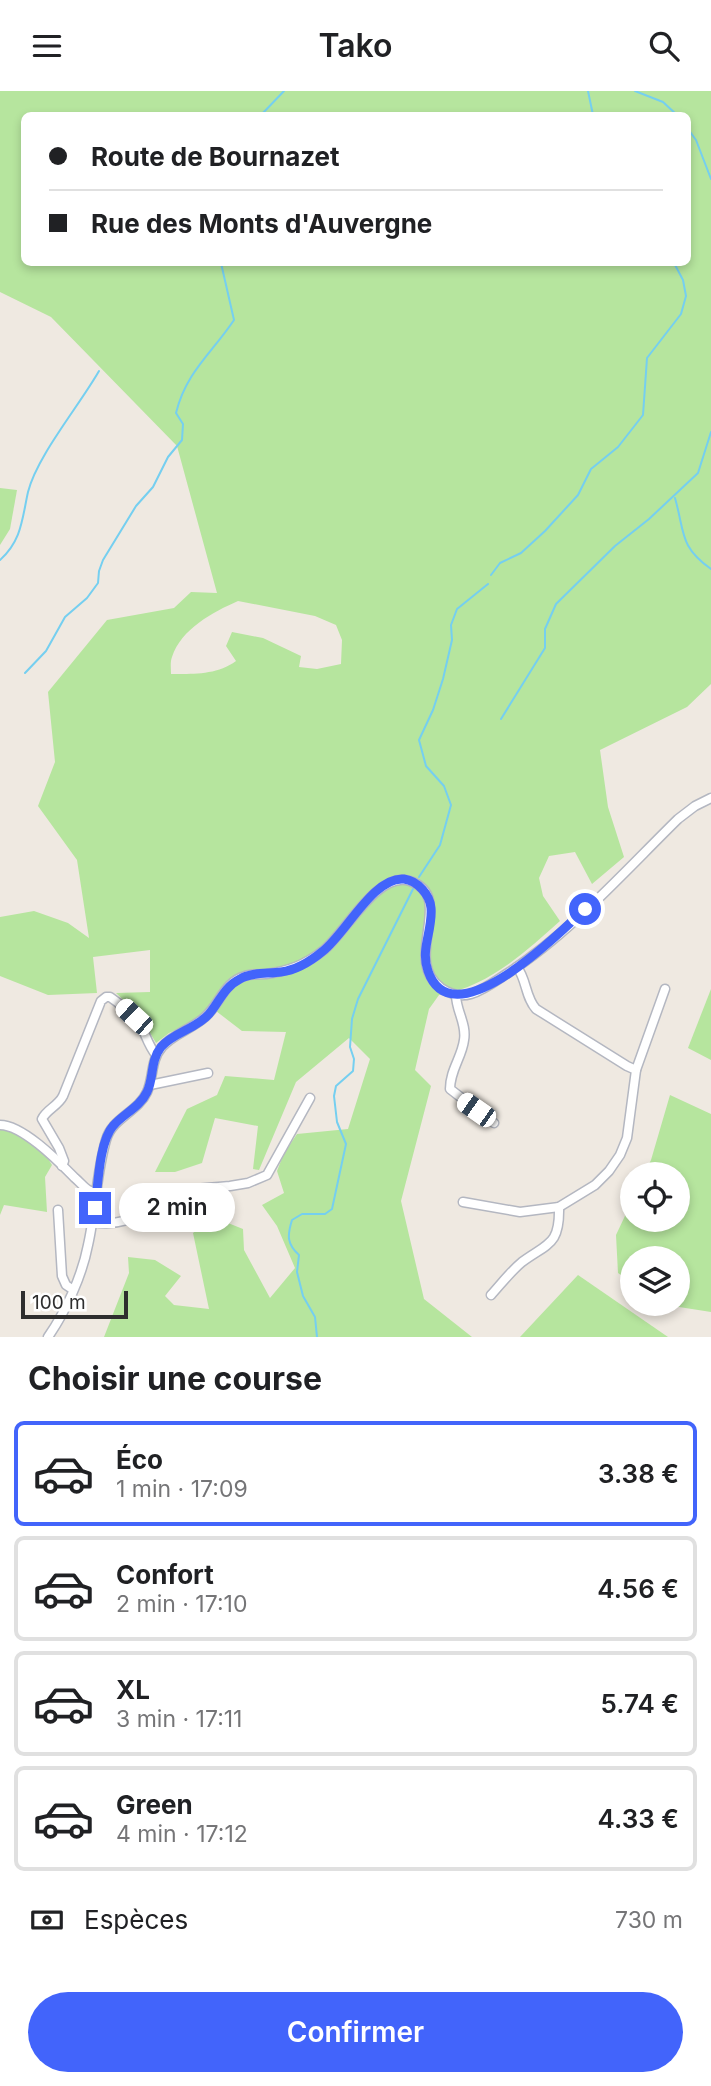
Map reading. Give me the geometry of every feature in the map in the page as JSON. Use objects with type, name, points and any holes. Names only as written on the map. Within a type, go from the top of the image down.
[{"type":"street","points":[[48,1337],[57,1324],[87,1252],[108,1132],[144,1097],[150,1085],[156,1055],[169,1039],[208,1015],[228,985],[244,976],[284,972],[299,967],[339,937],[369,898],[383,885],[395,880],[414,882],[428,897],[431,907],[424,949],[429,974],[444,990],[456,995],[475,993],[517,967],[567,926],[678,820],[695,806],[711,798]]},
{"type":"street","points":[[517,967],[524,976],[531,1003],[536,1009],[636,1070]]},
{"type":"street","points":[[463,1202],[520,1212],[559,1207],[595,1185],[609,1171],[620,1155],[629,1125],[636,1070],[665,989]]},
{"type":"street","points":[[456,995],[456,1004],[465,1030],[464,1043],[450,1076],[450,1089],[494,1123]]},
{"type":"street","points":[[62,1166],[64,1161],[59,1148],[42,1119],[59,1104],[68,1086],[101,1001],[106,997],[117,1001],[134,1017],[156,1055]]},
{"type":"street","points":[[150,1085],[208,1073]]},
{"type":"street","points":[[92,1223],[127,1221],[141,1214],[165,1193],[172,1191],[230,1186],[261,1179],[272,1168],[310,1098]]},
{"type":"street","points":[[0,1125],[14,1128],[24,1134],[88,1191],[97,1193]]},
{"type":"street","points":[[491,1295],[524,1261],[551,1243],[558,1233],[559,1207]]},
{"type":"street","points":[[58,1210],[62,1276],[66,1285],[72,1289]]},
{"type":"green space","points":[[0,91],[711,91],[711,684],[687,707],[600,750],[608,807],[624,857],[592,884],[575,852],[549,856],[539,878],[543,896],[560,921],[504,967],[474,985],[439,995],[429,1009],[415,1070],[431,1086],[401,1201],[424,1299],[472,1337],[104,1337],[129,1273],[128,1257],[155,1260],[181,1276],[165,1296],[174,1305],[209,1309],[193,1233],[213,1217],[243,1229],[244,1250],[270,1298],[295,1268],[277,1226],[262,1205],[284,1193],[277,1171],[284,1153],[297,1134],[348,1129],[370,1059],[349,1038],[296,1082],[259,1170],[253,1169],[258,1126],[215,1118],[202,1163],[175,1172],[155,1172],[187,1109],[217,1095],[225,1076],[274,1080],[286,1032],[242,1031],[216,1011],[169,1033],[156,1043],[140,1016],[116,993],[150,992],[150,950],[93,957],[97,993],[48,995],[0,976],[0,917],[34,911],[68,923],[89,938],[77,860],[38,806],[55,762],[48,692],[107,620],[174,608],[191,592],[217,593],[177,446],[51,317],[0,292]],"holes":[[[238,601],[315,616],[336,625],[342,640],[341,664],[317,669],[299,667],[301,656],[263,638],[232,632],[226,646],[236,661],[229,666],[196,674],[171,674],[172,657],[176,647],[190,630],[218,610]]]},
{"type":"green space","points":[[0,488],[17,490],[10,529],[0,545]]},
{"type":"green space","points":[[711,989],[711,1060],[688,1048]]},
{"type":"green space","points":[[670,1095],[711,1114],[711,1312],[690,1309],[690,1246],[620,1246],[620,1274],[618,1273],[616,1235],[620,1226],[620,1232],[690,1232],[690,1162],[650,1162]]},
{"type":"green space","points":[[0,1128],[12,1129],[47,1157],[52,1165],[45,1177],[47,1212],[4,1205],[0,1215]]},
{"type":"green space","points":[[578,1275],[620,1304],[620,1316],[638,1316],[668,1337],[520,1337]]},
{"type":"waterway","points":[[264,112],[284,91]]},
{"type":"waterway","points":[[588,91],[592,112]]},
{"type":"waterway","points":[[635,91],[663,102],[674,112]]},
{"type":"waterway","points":[[691,133],[711,179]]},
{"type":"waterway","points":[[25,673],[46,651],[65,617],[87,598],[98,583],[103,560],[136,506],[153,487],[168,457],[182,440],[183,424],[176,413],[180,399],[193,374],[234,320],[222,266]]},
{"type":"waterway","points":[[491,575],[500,563],[521,553],[545,531],[578,495],[591,469],[618,447],[643,415],[647,358],[681,314],[686,296],[683,280],[676,266]]},
{"type":"waterway","points":[[0,560],[17,537],[28,492],[40,463],[99,371]]},
{"type":"waterway","points":[[501,719],[545,648],[545,629],[556,604],[615,546],[649,519],[698,473],[711,432]]},
{"type":"waterway","points":[[675,498],[688,546],[711,569]]},
{"type":"waterway","points":[[419,877],[440,845],[451,805],[444,786],[426,766],[419,740],[443,679],[452,640],[451,625],[457,609],[488,584]]},
{"type":"waterway","points":[[317,1337],[315,1317],[303,1296],[297,1272],[299,1255],[289,1239],[290,1226],[292,1220],[302,1214],[325,1214],[332,1209],[346,1144],[337,1122],[334,1096],[336,1086],[353,1071],[354,1059],[350,1047],[352,1019],[358,999],[413,889]]},
{"type":"route","points":[[95,1208],[108,1132],[139,1104],[148,1091],[152,1066],[160,1048],[169,1039],[208,1015],[228,985],[244,976],[284,972],[299,967],[322,952],[339,937],[369,898],[383,885],[405,879],[414,882],[428,897],[431,917],[424,949],[429,974],[444,990],[456,995],[475,993],[497,981],[545,946],[585,909]]}]
